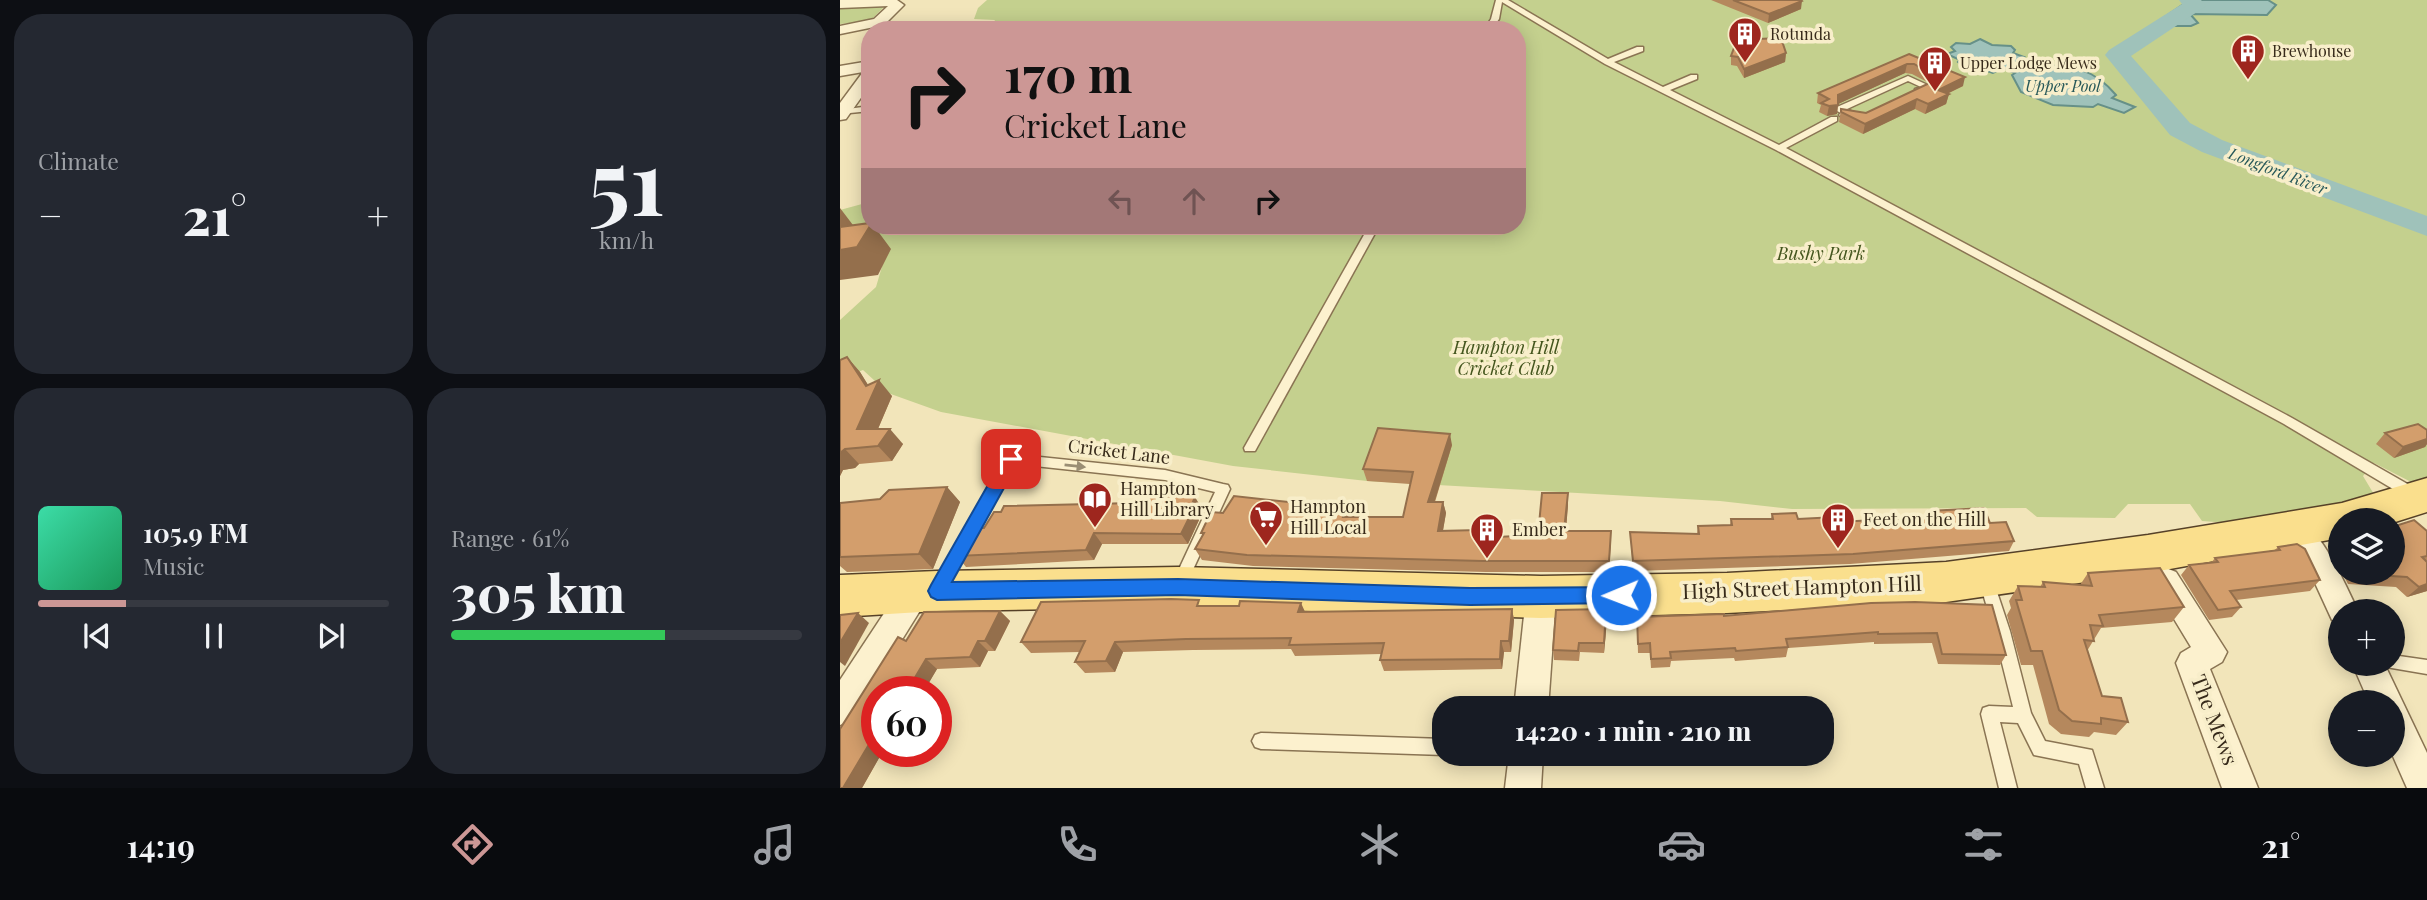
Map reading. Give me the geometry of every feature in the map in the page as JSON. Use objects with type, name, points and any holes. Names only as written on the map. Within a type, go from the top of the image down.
[{"type":"main road","name":"High Street Hampton Hill","points":[[2382,508],[2423,496]]},
{"type":"main road","name":"High Street Hampton Hill","points":[[840,596],[1178,587],[1541,597],[1740,592],[1946,582],[2148,554],[2328,523]]},
{"type":"street","points":[[840,4],[887,1],[897,5],[880,21]]},
{"type":"street","points":[[840,30],[861,26]]},
{"type":"street","points":[[840,71],[861,68]]},
{"type":"street","points":[[841,113],[861,85]]},
{"type":"street","points":[[2295,530],[2326,575],[2337,599]]},
{"type":"street","name":"The Mews","points":[[2148,554],[2211,652],[2192,663],[2240,788]]},
{"type":"street","points":[[840,709],[926,592]]},
{"type":"street","points":[[1532,696],[1541,597]]},
{"type":"street","points":[[2405,744],[2425,788]]},
{"type":"street","points":[[1523,788],[1525,766]]},
{"type":"lane","points":[[1494,21],[1501,0],[1608,62],[1779,148],[2423,496]]},
{"type":"lane","points":[[1608,62],[1640,49]]},
{"type":"lane","points":[[1665,89],[1694,76]]},
{"type":"lane","points":[[1842,116],[1840,109],[1908,78],[1928,87],[1906,97]]},
{"type":"lane","points":[[841,113],[861,110]]},
{"type":"lane","points":[[1779,148],[1842,116],[1860,118]]},
{"type":"lane","points":[[1251,448],[1369,235]]},
{"type":"lane","name":"Cricket Lane","points":[[926,592],[1011,459],[1165,475],[1223,489],[1178,587]]},
{"type":"lane","points":[[1984,577],[2002,631],[2023,715],[2040,750],[2086,756],[2095,788]]},
{"type":"lane","points":[[2405,664],[2427,667]]},
{"type":"lane","points":[[2008,788],[1989,714],[2023,715]]},
{"type":"lane","points":[[1261,741],[1432,747]]},
{"type":"green space","name":"Bushy Park","points":[[987,0],[2427,0],[2427,483],[2419,486],[2374,463],[2363,476],[2378,501],[2328,508],[2328,511],[2256,525],[2202,521],[2190,504],[2128,504],[2115,518],[2037,517],[2026,508],[1792,509],[1720,501],[1367,481],[1233,466],[941,412],[888,393],[863,370],[840,379],[840,320],[876,287],[888,246],[840,229],[840,210],[861,204],[861,235],[1526,235],[1526,21],[974,19],[978,8]]},
{"type":"green space","points":[[885,6],[870,21],[840,24],[840,9]]},
{"type":"water","points":[[2184,0],[2268,0],[2276,5],[2267,15],[2190,14],[2198,23],[2191,26],[2173,26],[2124,54],[2132,65],[2114,62],[2109,55],[2185,3]]},
{"type":"water","name":"Upper Pool","points":[[1980,39],[1992,45],[2011,46],[2015,50],[2013,53],[2024,57],[2016,62],[2028,66],[2057,65],[2088,73],[2107,85],[2116,95],[2112,98],[2135,107],[2124,113],[2098,104],[2093,107],[2053,105],[2021,92],[2012,75],[2015,73],[2003,68],[1993,73],[1970,68],[1947,54],[1955,51],[1951,47],[1956,43],[1970,44]]},
{"type":"building","points":[[1733,0],[1801,0],[1802,1],[1769,14]]},
{"type":"building","points":[[1781,38],[1786,53],[1744,69],[1738,57],[1731,56],[1737,40]]},
{"type":"building","points":[[1909,54],[1965,77],[1938,90],[1949,94],[1928,104],[1917,99],[1865,124],[1841,112],[1841,109],[1866,113],[1936,80],[1937,77],[1914,64],[1907,64],[1838,95],[1838,105],[1821,103],[1829,99],[1818,93]]},
{"type":"building","points":[[861,224],[861,235],[864,235],[857,247],[840,250],[840,227]]},
{"type":"building","points":[[847,357],[866,386],[879,380],[857,429],[890,429],[878,446],[845,449],[840,453],[840,360]]},
{"type":"building","points":[[2418,424],[2427,430],[2427,439],[2403,447],[2385,433]]},
{"type":"building","points":[[1378,428],[1450,434],[1428,502],[1443,502],[1438,531],[1479,530],[1478,538],[1538,535],[1542,493],[1568,493],[1564,531],[1611,531],[1609,561],[1247,555],[1195,549],[1211,512],[1223,513],[1234,496],[1316,505],[1317,502],[1348,503],[1343,517],[1403,517],[1413,472],[1363,469]]},
{"type":"building","points":[[947,487],[919,554],[840,557],[840,503],[880,499],[889,490]]},
{"type":"building","points":[[1137,496],[1195,497],[1190,509],[1193,510],[1181,534],[1094,533],[1086,550],[957,556],[973,528],[984,528],[994,512],[1001,512],[1004,506],[1134,503]]},
{"type":"building","points":[[1984,508],[1990,523],[2006,522],[2014,541],[1853,554],[1633,561],[1630,532],[1699,534],[1698,526],[1732,525],[1731,519],[1773,519],[1772,514],[1796,513],[1798,519],[1836,517],[1838,522],[1931,517],[1929,511]]},
{"type":"building","points":[[2414,520],[2427,531],[2427,556],[2422,557],[2427,562],[2427,584],[2419,587],[2405,577],[2405,523]]},
{"type":"building","points":[[2297,544],[2305,549],[2320,580],[2230,591],[2241,607],[2218,610],[2189,565],[2218,562],[2215,558],[2280,550],[2278,547]]},
{"type":"building","points":[[2160,568],[2184,607],[2099,615],[2103,626],[2090,625],[2094,641],[2084,640],[2102,696],[2121,698],[2128,722],[2101,718],[2101,724],[2072,721],[2059,710],[2042,651],[2031,651],[2016,600],[2022,600],[2018,586],[2045,587],[2043,582],[2092,586],[2088,573]]},
{"type":"building","points":[[1199,600],[1197,606],[1239,606],[1240,601],[1301,603],[1298,612],[1512,609],[1509,641],[1501,641],[1500,659],[1380,660],[1384,643],[1289,645],[1291,638],[1115,642],[1106,661],[1075,662],[1085,641],[1021,642],[1041,602]]},
{"type":"building","points":[[1871,603],[1992,605],[2006,655],[1942,654],[1937,633],[1878,632],[1786,639],[1788,647],[1670,652],[1671,658],[1651,659],[1650,643],[1638,644],[1637,617],[1724,616]]},
{"type":"building","points":[[1606,609],[1604,643],[1579,643],[1578,651],[1553,650],[1556,610]]},
{"type":"building","points":[[1000,611],[985,641],[978,641],[970,657],[926,659],[916,676],[873,676],[898,637],[906,641],[924,612]]},
{"type":"building","points":[[858,613],[840,643],[840,615]]},
{"type":"building","points":[[861,696],[861,758],[843,788],[840,788],[840,729]]},
{"type":"waterway","name":"Longford River","points":[[2190,0],[2195,6],[2117,55],[2180,129],[2212,146],[2427,227]]},
{"type":"place","name":"Rotunda","points":[[1745,64]]},
{"type":"place","name":"Brewhouse","points":[[2248,81]]},
{"type":"place","name":"Upper Lodge Mews","points":[[1935,93]]},
{"type":"place","name":"Hampton Hill Library","points":[[1095,529]]},
{"type":"place","name":"Hampton Hill Local","points":[[1266,547]]},
{"type":"place","name":"Feet on the Hill","points":[[1838,550]]},
{"type":"place","name":"Ember","points":[[1487,560]]},
{"type":"route","points":[[1011,459],[937,591],[1178,587],[1470,597],[1621,595]]},
{"type":"park label","name":"Hampton Hill Cricket Club","points":[[1506,358]]}]
